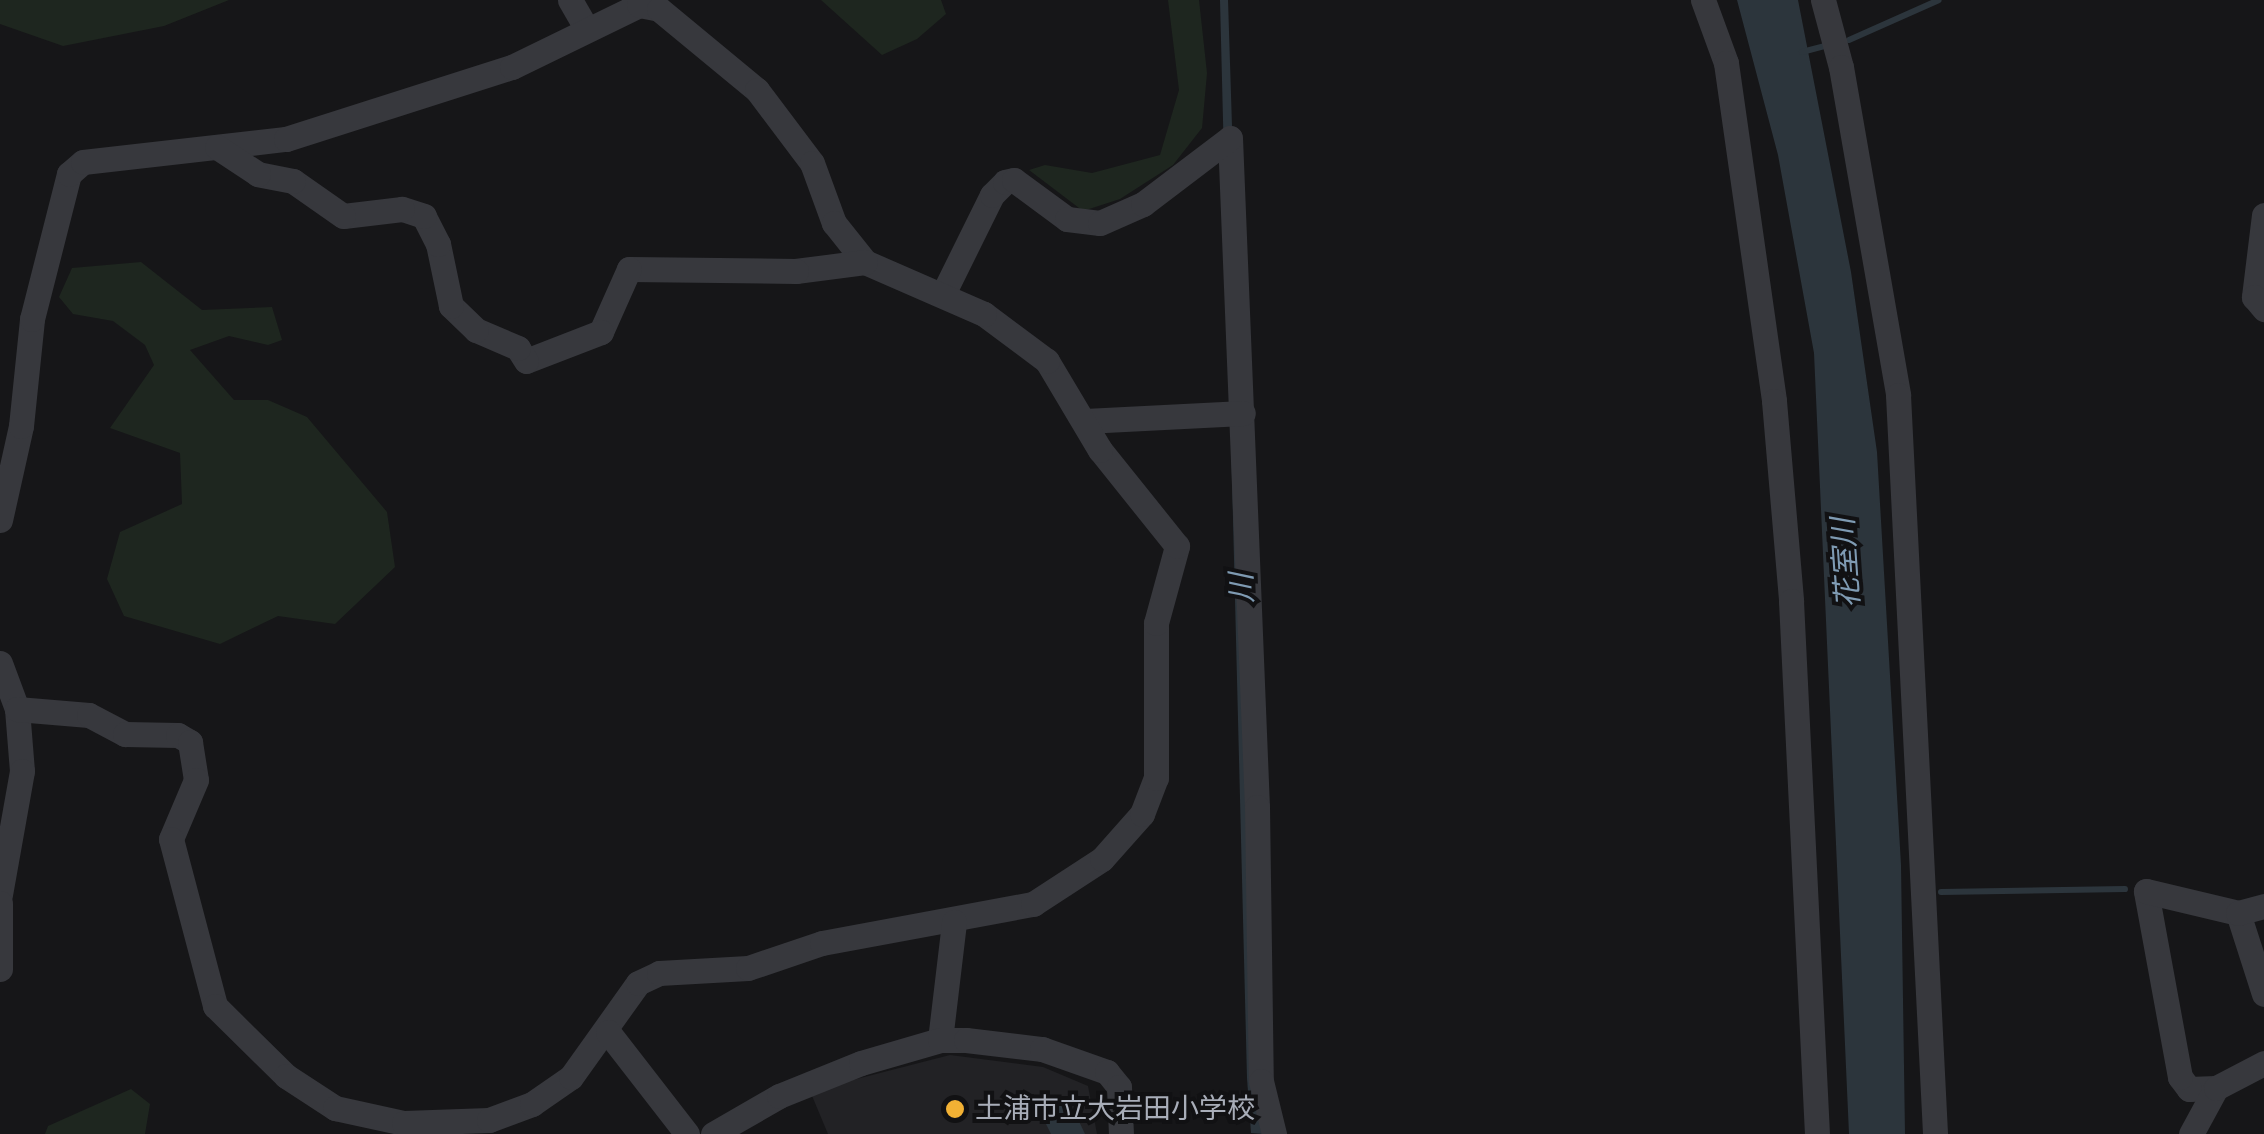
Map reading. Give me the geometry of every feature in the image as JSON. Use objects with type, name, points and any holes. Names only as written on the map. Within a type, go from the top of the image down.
[{"type":"street","points":[[570,0],[585,26]]},
{"type":"street","points":[[1703,0],[1726,64],[1774,401],[1791,601],[1817,1134]]},
{"type":"street","points":[[1823,0],[1841,67],[1898,395],[1935,1134]]},
{"type":"street","points":[[0,520],[21,426],[32,319],[69,174],[83,162],[286,139],[436,95],[527,60],[585,26],[639,4],[658,9],[757,90],[812,163],[834,223],[865,262]]},
{"type":"street","points":[[944,292],[974,226],[1004,182],[1014,180],[1068,219],[1100,223],[1143,204],[1230,138],[1243,413],[1261,1081],[1274,1134]]},
{"type":"street","points":[[16,708],[89,715],[125,734],[178,734],[190,742],[196,780],[171,839],[215,1006],[286,1076],[335,1108],[404,1123],[489,1120],[532,1104],[570,1077],[608,1032],[638,984],[658,973],[748,968],[822,943],[954,922],[1033,904],[1072,882],[1142,814],[1156,778],[1156,623],[1177,546],[1100,450],[1046,360],[944,292],[865,262],[796,271],[629,269],[601,332],[526,360],[518,348],[476,330],[451,306],[438,244],[424,216],[402,209],[343,216],[293,181],[258,174],[217,147]]},
{"type":"street","points":[[2264,215],[2254,297],[2264,309]]},
{"type":"street","points":[[1085,421],[1243,413]]},
{"type":"street","points":[[0,663],[16,708],[22,771],[0,899],[0,969]]},
{"type":"street","points":[[2264,906],[2238,913],[2146,891],[2180,1077],[2189,1088],[2216,1088],[2264,1063]]},
{"type":"street","points":[[2238,913],[2264,994]]},
{"type":"street","points":[[940,1040],[954,922]]},
{"type":"street","points":[[608,1032],[687,1134]]},
{"type":"street","points":[[712,1134],[795,1089],[940,1040],[1082,1059],[1120,1087],[1121,1134]]},
{"type":"street","points":[[2191,1134],[2216,1088]]},
{"type":"street","points":[[329,1134],[335,1108]]},
{"type":"shaded area","points":[[0,0],[229,0],[164,26],[63,46],[0,24]]},
{"type":"shaded area","points":[[821,0],[941,0],[946,14],[917,39],[882,55]]},
{"type":"shaded area","points":[[1168,0],[1199,0],[1207,73],[1202,128],[1173,165],[1120,199],[1083,211],[1029,170],[1045,165],[1092,173],[1160,155],[1179,90]]},
{"type":"shaded area","points":[[141,262],[202,310],[272,307],[282,340],[268,345],[229,336],[190,350],[234,400],[268,400],[307,417],[387,512],[395,567],[335,624],[278,616],[220,644],[124,616],[107,579],[120,532],[182,504],[180,453],[110,428],[154,365],[145,345],[113,321],[73,314],[59,297],[72,268]]},
{"type":"shaded area","name":"土浦市立大岩田小学校","points":[[950,1055],[1043,1067],[1088,1086],[1097,1134],[828,1134],[810,1091]]},
{"type":"shaded area","points":[[131,1089],[150,1104],[145,1134],[45,1134],[48,1126]]},
{"type":"water","name":"川","points":[[1220,0],[1228,0],[1264,1134],[1251,1133],[1247,1078]]},
{"type":"water","name":"花室川","points":[[1737,0],[1798,0],[1851,272],[1877,452],[1901,865],[1905,1134],[1849,1134],[1814,353],[1778,155]]},
{"type":"water","points":[[1068,1098],[1085,1134],[1051,1134],[1040,1112]]},
{"type":"waterway","points":[[1849,40],[1939,0]]},
{"type":"waterway","points":[[1802,52],[1825,46]]},
{"type":"waterway","points":[[1941,892],[2125,889]]},
{"type":"place","name":"土浦市立大岩田小学校","points":[[955,1109]]}]
